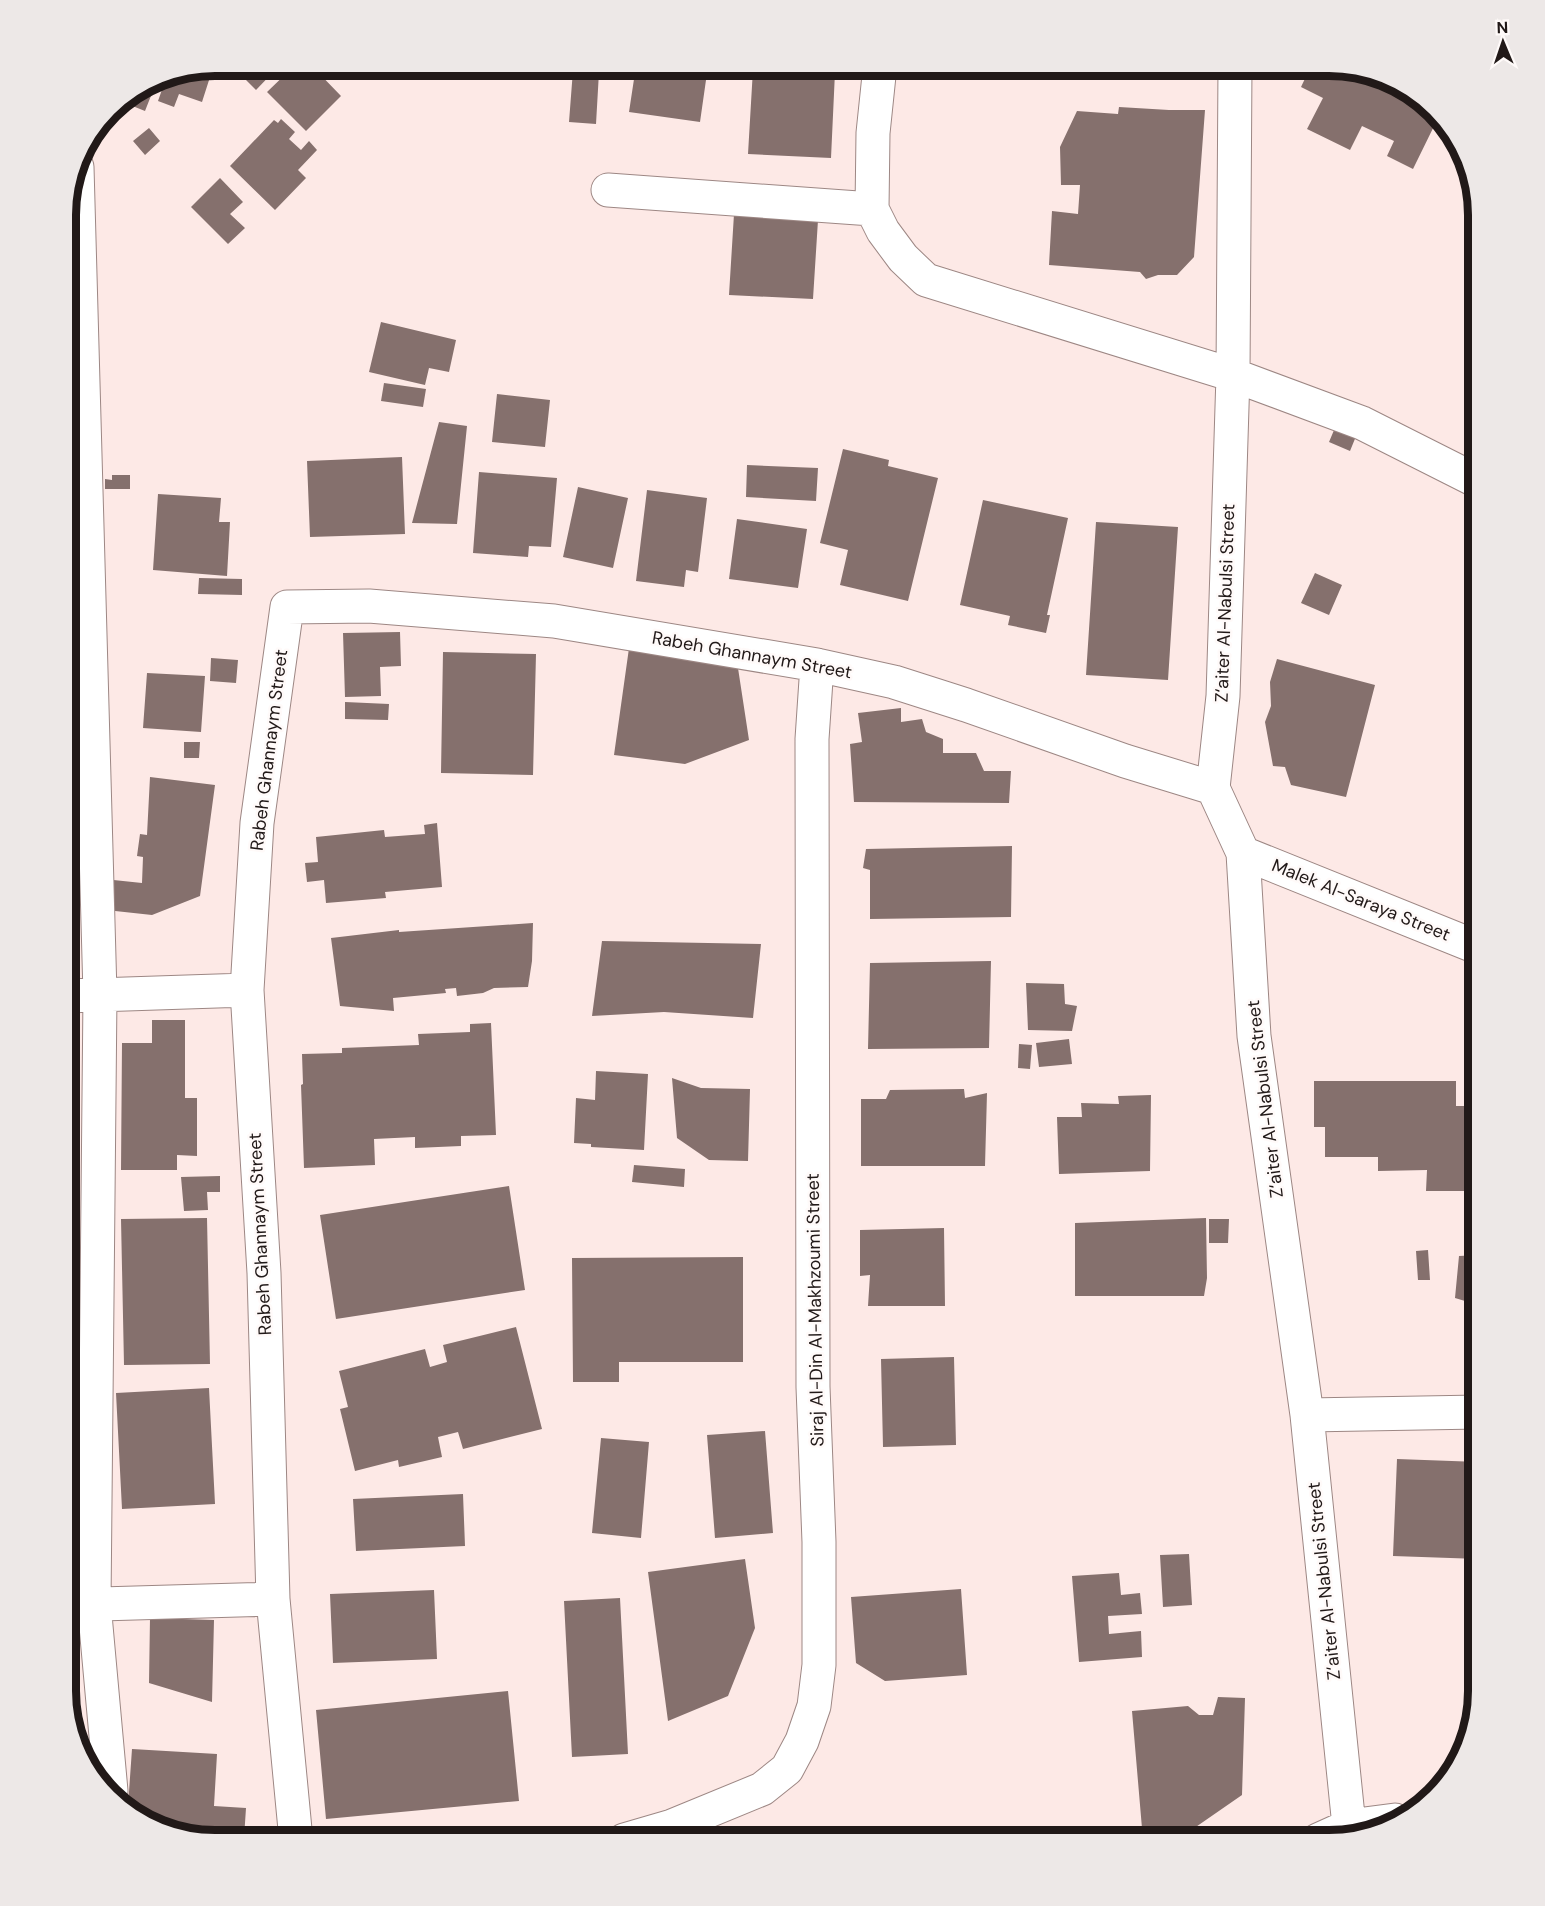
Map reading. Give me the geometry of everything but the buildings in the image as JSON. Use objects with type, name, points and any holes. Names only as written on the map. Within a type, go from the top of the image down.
[{"type":"street","points":[[879,77],[873,133],[873,209],[882,231],[903,258],[926,280],[1233,375],[1362,423],[1468,476]]},
{"type":"street","name":"Z‘aiter Al-Nabulsi Street","points":[[1235,77],[1233,375],[1223,696],[1213,789],[1243,853],[1254,1036],[1307,1415],[1349,1826]]},
{"type":"street","points":[[608,190],[873,209]]},
{"type":"street","points":[[78,199],[100,994],[80,1605],[109,1780]]},
{"type":"street","name":"Rabeh Ghannaym Street","points":[[295,1830],[273,1599],[264,1274],[247,990],[257,823],[287,607],[369,606],[554,621],[817,665],[894,682],[1213,789]]},
{"type":"street","name":"Siraj Al-Din Al-Makhzoumi Street","points":[[658,1830],[735,1802],[762,1789],[787,1769],[802,1742],[814,1706],[819,1665],[819,1542],[813,1387],[812,739],[817,665]]},
{"type":"street","name":"Malek Al-Saraya Street","points":[[1243,853],[1468,944]]},
{"type":"street","points":[[76,995],[247,990]]},
{"type":"street","points":[[1307,1415],[1468,1412]]},
{"type":"street","points":[[80,1605],[273,1599]]},
{"type":"street","points":[[1344,1828],[1370,1823]]}]
